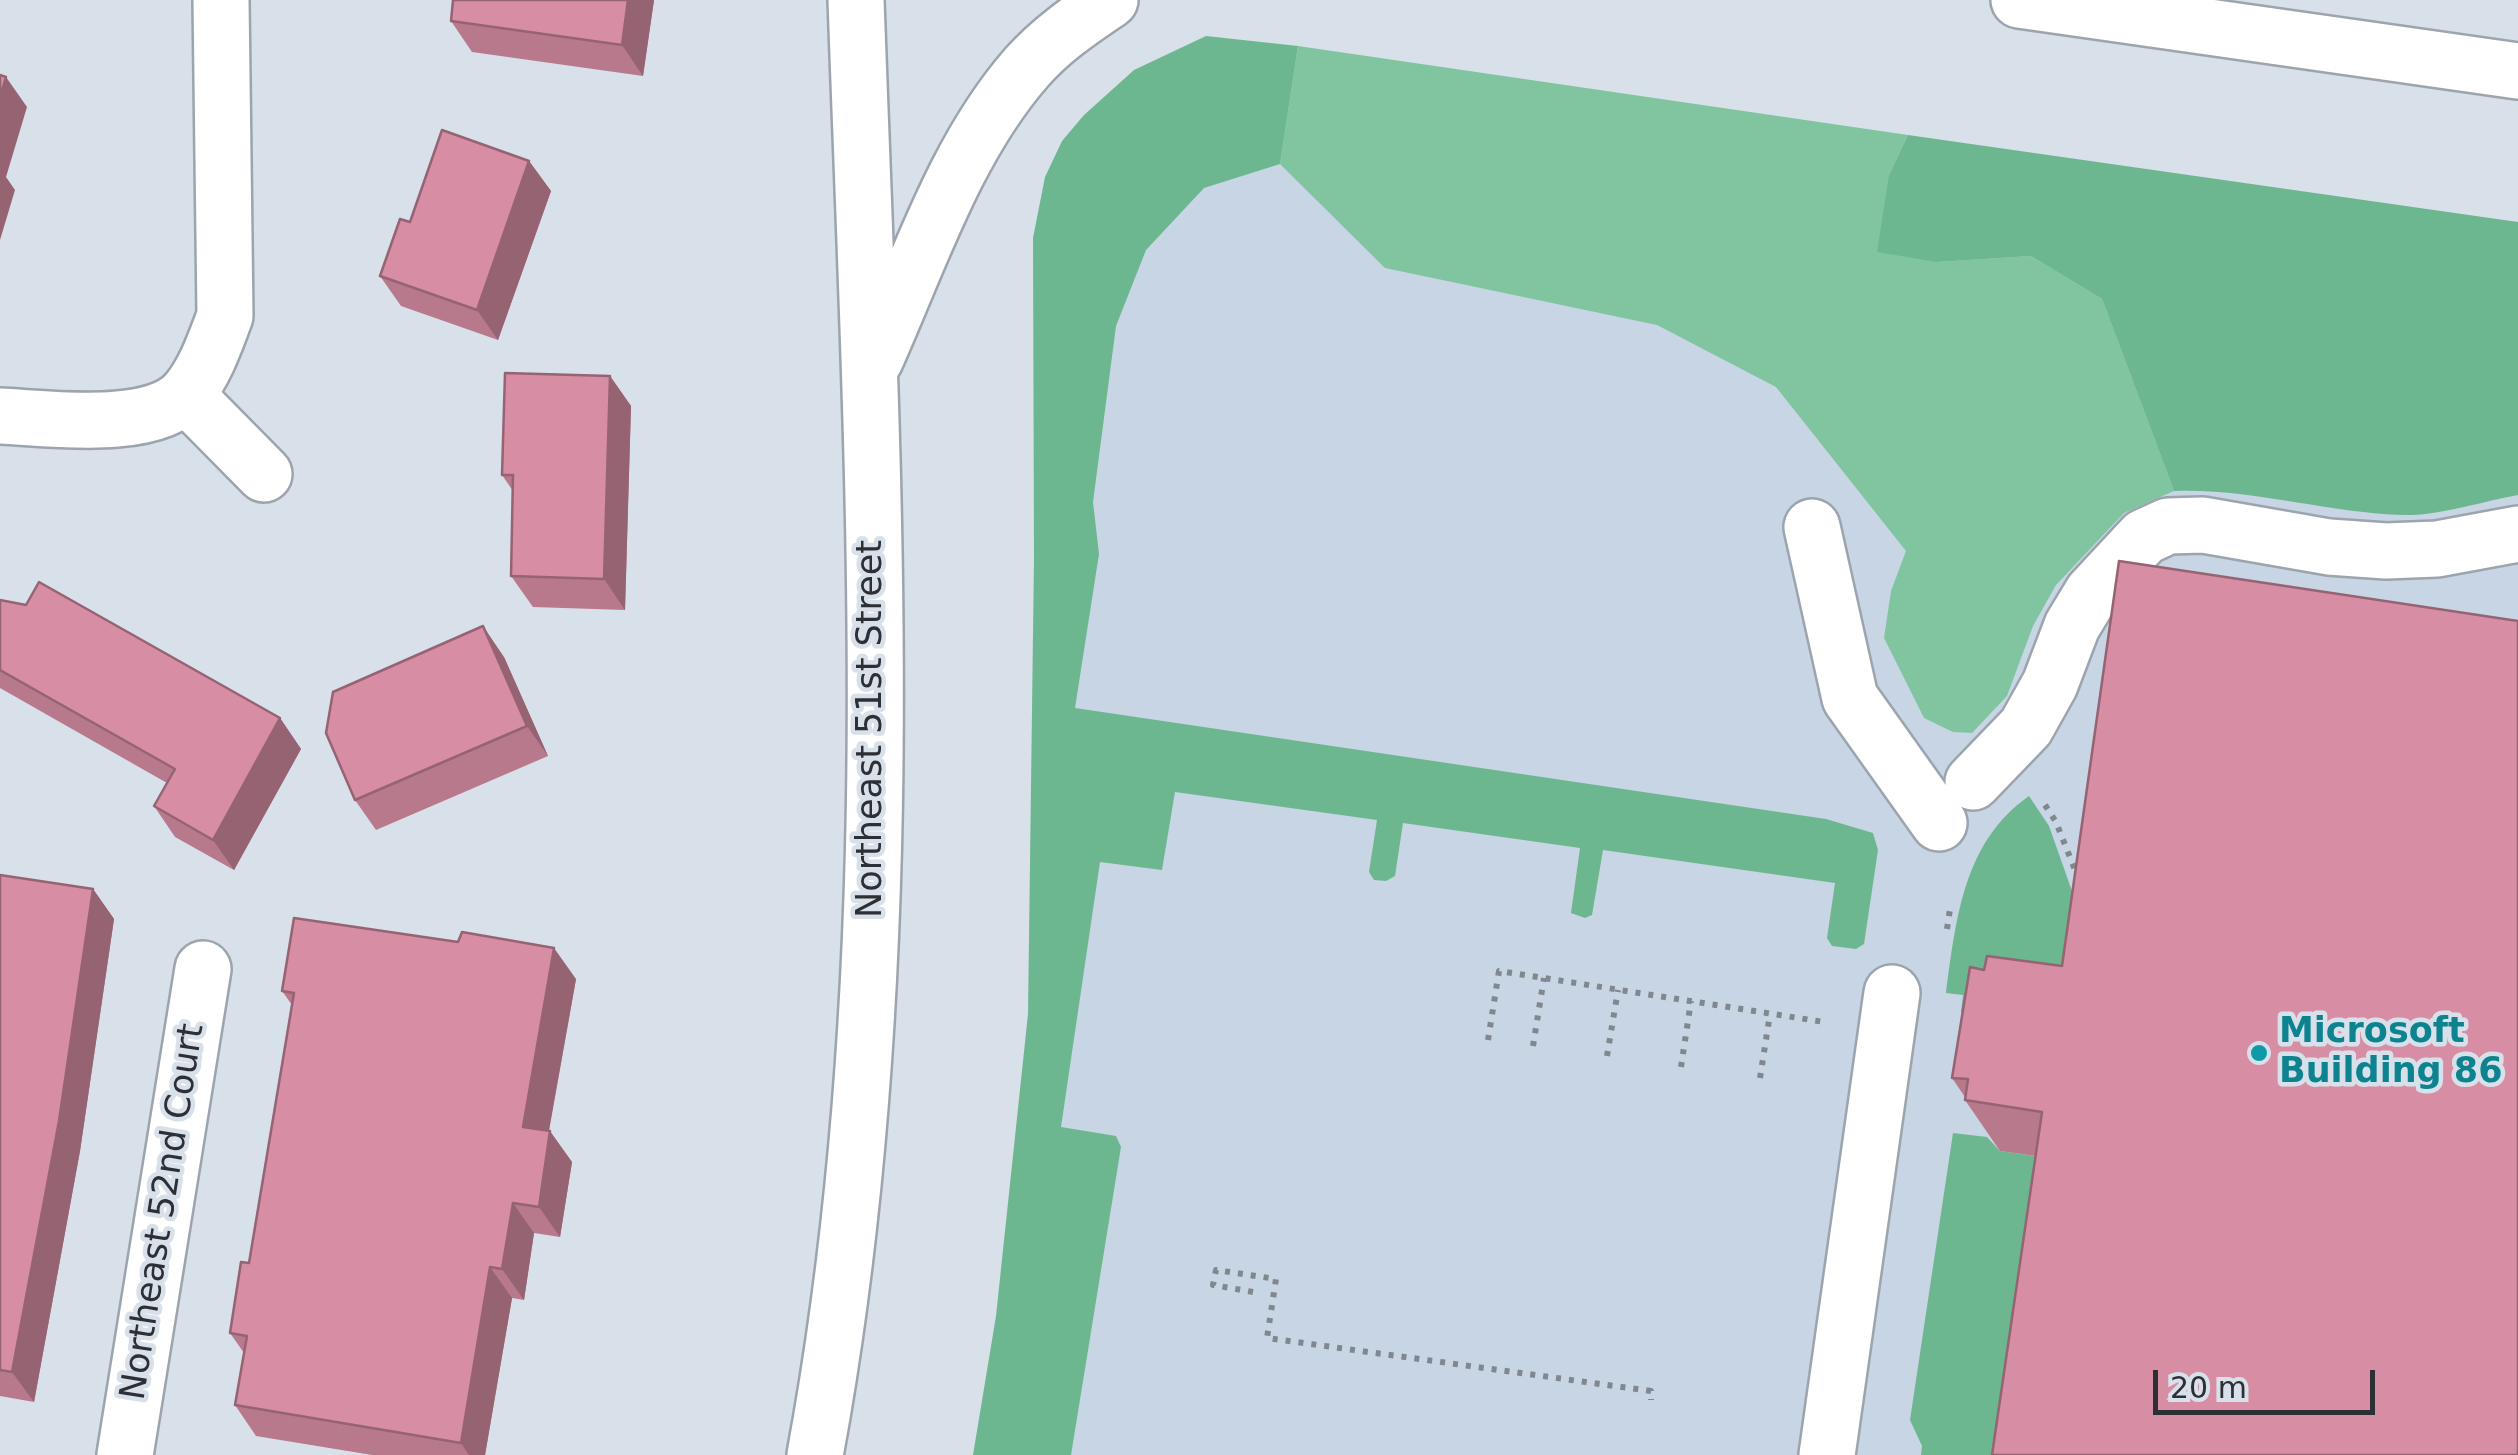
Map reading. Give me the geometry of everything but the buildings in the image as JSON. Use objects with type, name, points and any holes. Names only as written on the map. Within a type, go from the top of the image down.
[{"type":"main road","points":[[0,416],[99,420],[155,414],[186,395],[208,361],[225,316],[221,0]]},
{"type":"main road","name":"Northeast 51st Street","points":[[815,1455],[850,1212],[868,1007],[875,843],[870,372],[856,0]]},
{"type":"main road","points":[[870,372],[952,186],[986,124],[1026,68],[1063,32],[1110,0]]},
{"type":"main road","points":[[2019,0],[2518,71]]},
{"type":"main road","points":[[186,395],[264,474]]},
{"type":"main road","points":[[1973,782],[2026,727],[2050,684],[2072,626],[2092,592],[2144,537],[2168,526],[2202,525],[2329,547],[2386,552],[2437,549],[2518,534]]},
{"type":"main road","points":[[1812,527],[1850,698],[1939,824]]},
{"type":"main road","name":"Northeast 52nd Court","points":[[125,1455],[203,969]]},
{"type":"main road","points":[[1827,1455],[1892,993]]},
{"type":"path","points":[[2039,795],[2056,822],[2080,891]]},
{"type":"path","points":[[1947,930],[1950,909]]},
{"type":"path","points":[[1488,1040],[1498,971],[1826,1022]]},
{"type":"path","points":[[1533,1046],[1544,978]]},
{"type":"path","points":[[1607,1056],[1618,990]]},
{"type":"path","points":[[1681,1067],[1692,1001]]},
{"type":"path","points":[[1760,1078],[1770,1014]]},
{"type":"path","points":[[1252,1292],[1213,1286],[1216,1270],[1276,1279],[1266,1338],[1651,1391],[1651,1400]]},
{"type":"shaded area","points":[[1216,44],[2518,232],[2518,1455],[979,1455],[1045,1004],[1042,223]]},
{"type":"green space","points":[[1206,36],[1298,46],[1280,164],[1204,188],[1146,250],[1116,326],[1093,502],[1099,554],[1075,708],[1826,819],[1873,833],[1878,850],[1864,944],[1856,949],[1832,946],[1827,938],[1835,883],[1603,850],[1592,915],[1585,918],[1571,913],[1580,848],[1403,823],[1395,876],[1386,881],[1374,880],[1369,872],[1377,820],[1175,792],[1162,870],[1100,862],[1061,1127],[1116,1136],[1121,1147],[1071,1455],[973,1455],[996,1316],[1028,1014],[1034,558],[1033,238],[1045,177],[1062,141],[1084,115],[1134,70]]},
{"type":"green space","points":[[1298,46],[1908,135],[1889,175],[1937,262],[2031,256],[2102,299],[2174,491],[2124,513],[2056,585],[2033,626],[2007,696],[1972,733],[1953,732],[1924,718],[1884,638],[1891,591],[1906,551],[1776,387],[1657,325],[1385,268],[1280,164]]},
{"type":"green space","points":[[1908,135],[2518,222],[2518,495],[2446,511],[2404,515],[2232,493],[2174,491],[2102,299],[2031,256],[1937,262],[1877,252],[1889,175]]},
{"type":"green space","points":[[2029,796],[2049,826],[2078,908],[2070,1013],[2005,1018],[1961,1012],[1963,995],[1946,993],[1967,884],[1990,836]]},
{"type":"green space","points":[[1953,1133],[1987,1137],[2000,1151],[2078,1162],[2035,1455],[1921,1455],[1922,1446],[1910,1420]]},
{"type":"place","name":"Microsoft Building 86","points":[[2259,1053]]}]
